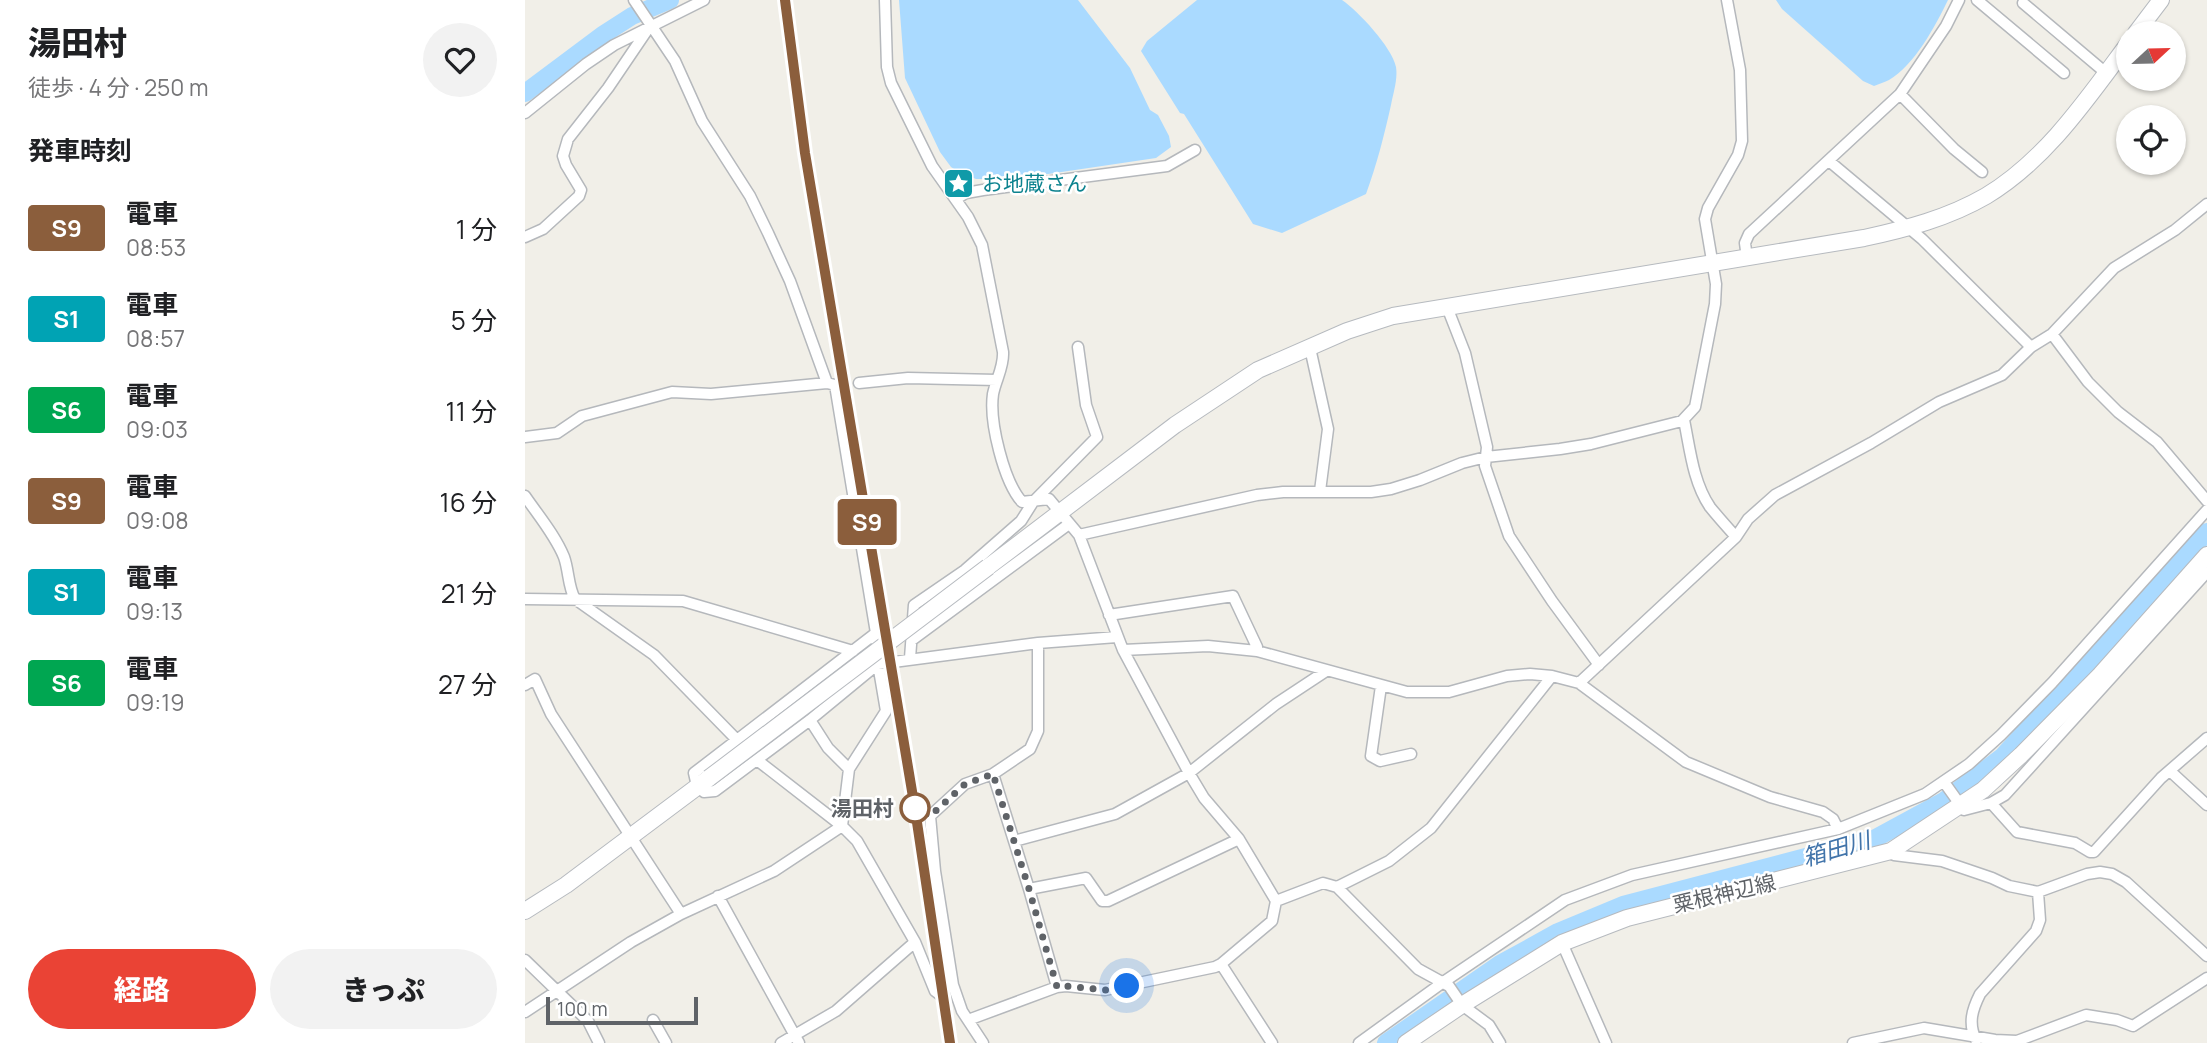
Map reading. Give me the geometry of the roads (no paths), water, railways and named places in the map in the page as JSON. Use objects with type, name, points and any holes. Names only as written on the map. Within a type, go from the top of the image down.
[{"type":"street","points":[[525,113],[614,45],[704,0]]},
{"type":"street","points":[[885,0],[887,68],[891,83],[932,166],[968,217],[982,245],[993,293],[1003,364],[993,395],[993,418],[1004,466],[1022,502],[1049,499],[1079,535],[1122,650],[1204,798],[1239,839],[1276,901],[1272,920],[1215,967],[1105,990],[1057,987],[968,1020]]},
{"type":"street","points":[[1079,535],[1239,498],[1283,492],[1371,492],[1391,489],[1486,457],[1581,446],[1684,420],[1695,407],[1715,304],[1716,284],[1705,219],[1708,208],[1738,155],[1742,141],[1740,70],[1727,0]]},
{"type":"street","points":[[1747,258],[1745,243],[1749,234],[1901,94],[1946,26],[1959,0]]},
{"type":"street","points":[[1977,0],[2064,73]]},
{"type":"street","points":[[2145,21],[2161,0]]},
{"type":"street","points":[[635,1],[675,61],[702,121],[750,196],[790,281],[827,383]]},
{"type":"street","points":[[2023,3],[2106,73]]},
{"type":"street","points":[[525,237],[543,229],[579,196],[581,191],[563,156],[568,139],[608,88],[650,26]]},
{"type":"street","points":[[912,640],[1196,411],[1258,370],[1347,331],[1393,316],[1910,229],[1985,196],[2016,174],[2042,152],[2066,126],[2116,60]]},
{"type":"street","points":[[1901,94],[1954,149],[1982,172]]},
{"type":"street","points":[[956,200],[967,193],[983,190],[1167,166],[1195,150]]},
{"type":"street","points":[[1829,161],[1910,229],[2031,347]]},
{"type":"street","points":[[1579,683],[1736,537],[1748,519],[1775,495],[1871,443],[1938,402],[2002,375],[2031,347],[2052,334],[2114,268],[2175,230],[2207,204]]},
{"type":"street","points":[[1447,307],[1465,352],[1487,447],[1485,466],[1510,537],[1599,665]]},
{"type":"street","points":[[2052,334],[2088,382],[2119,412],[2157,442],[2207,501]]},
{"type":"street","points":[[910,659],[914,605],[974,562],[1021,521],[1033,502],[1097,437],[1086,405],[1078,347]]},
{"type":"street","points":[[1310,348],[1328,429],[1320,491]]},
{"type":"street","points":[[859,383],[908,378],[997,380]]},
{"type":"street","points":[[525,437],[558,433],[582,416],[672,392],[711,394],[827,383],[835,385],[876,633],[886,711],[849,769],[842,826],[774,871],[681,914],[631,942],[525,1012]]},
{"type":"street","points":[[1684,420],[1701,491],[1736,537]]},
{"type":"street","points":[[525,496],[559,545],[575,600],[655,655],[737,740]]},
{"type":"street","points":[[1359,1043],[1565,900],[1632,875],[1837,829],[1925,794],[1969,764],[2027,709],[2207,510]]},
{"type":"street","points":[[525,911],[566,885],[988,567],[1065,518]]},
{"type":"street","name":"粟根神辺線","points":[[1406,1043],[1461,1004],[1562,943],[1627,918],[1891,851],[1983,790],[2092,684],[2207,555]]},
{"type":"street","points":[[1944,782],[1964,810],[1991,803],[2005,794],[2207,572]]},
{"type":"street","points":[[1109,615],[1233,596],[1257,651]]},
{"type":"street","points":[[525,599],[683,601],[853,651]]},
{"type":"street","points":[[876,633],[694,773],[703,782],[704,792],[715,791],[810,720],[878,664],[1038,643],[1117,637]]},
{"type":"street","points":[[983,1043],[962,1011],[953,985],[935,871],[930,816],[965,784],[993,774],[1030,749],[1038,732],[1038,643]]},
{"type":"street","points":[[1122,650],[1208,646],[1257,651],[1407,692],[1450,692],[1507,676],[1552,676],[1579,683],[1686,762],[1770,797],[1823,813],[1833,820],[1837,829]]},
{"type":"street","points":[[1014,841],[1115,814],[1189,773],[1276,704],[1326,671]]},
{"type":"street","points":[[1337,887],[1389,861],[1431,828],[1552,676]]},
{"type":"street","points":[[525,685],[535,679],[551,714],[681,914]]},
{"type":"street","points":[[1381,686],[1371,756],[1380,761],[1411,754]]},
{"type":"street","points":[[810,720],[828,748],[849,769]]},
{"type":"street","points":[[2094,853],[2161,778],[2207,738]]},
{"type":"street","points":[[757,760],[842,826],[857,841],[915,942],[935,991],[943,997]]},
{"type":"street","points":[[2170,771],[2207,805]]},
{"type":"street","points":[[993,774],[1057,987]]},
{"type":"street","points":[[1991,803],[2017,832],[2075,843],[2094,853]]},
{"type":"street","points":[[1029,889],[1086,878],[1102,901],[1108,901],[1239,839]]},
{"type":"street","points":[[1891,851],[1894,855],[1942,861],[2009,886],[2038,892],[2100,869],[2126,882],[2207,956]]},
{"type":"street","points":[[2094,853],[2100,869]]},
{"type":"street","points":[[1276,901],[1323,883],[1337,887],[1418,969],[1445,984],[1461,1004],[1489,1025],[1500,1043]]},
{"type":"street","points":[[1975,1039],[1972,1013],[1980,994],[2036,931],[2040,920],[2038,892]]},
{"type":"street","points":[[718,896],[797,1040]]},
{"type":"street","points":[[781,1043],[797,1040],[836,1012],[915,942]]},
{"type":"street","points":[[1562,943],[1606,1043]]},
{"type":"street","points":[[525,960],[588,1021],[599,1043]]},
{"type":"street","points":[[1221,964],[1272,1043]]},
{"type":"street","points":[[1853,1043],[1924,1028],[1975,1039],[2017,1041],[2086,1015],[2117,1020],[2133,1026],[2207,978]]},
{"type":"street","points":[[653,1020],[666,1043]]},
{"type":"water","points":[[899,0],[1078,0],[1130,68],[1150,110],[1158,115],[1169,136],[1171,147],[1156,158],[1015,179],[976,179],[957,171],[940,152],[905,78]]},
{"type":"water","points":[[1197,0],[1342,0],[1373,30],[1393,59],[1396,76],[1383,139],[1366,194],[1282,233],[1253,224],[1141,51],[1147,41]]},
{"type":"water","points":[[1776,0],[1948,0],[1931,33],[1907,65],[1889,80],[1874,86],[1863,81],[1782,9]]},
{"type":"waterway","points":[[525,93],[632,16],[670,0]]},
{"type":"waterway","name":"箱田川","points":[[1386,1043],[1500,964],[1558,932],[1623,905],[1874,839],[1944,801],[2002,757],[2207,532]]},
{"type":"railway","points":[[785,0],[805,153],[915,809],[950,1043]]},
{"type":"train","name":"S9","points":[[785,0],[805,153],[915,809],[950,1043]]},
{"type":"place","name":"お地蔵さん","points":[[959,183]]},
{"type":"place","name":"湯田村","points":[[915,808]]}]
